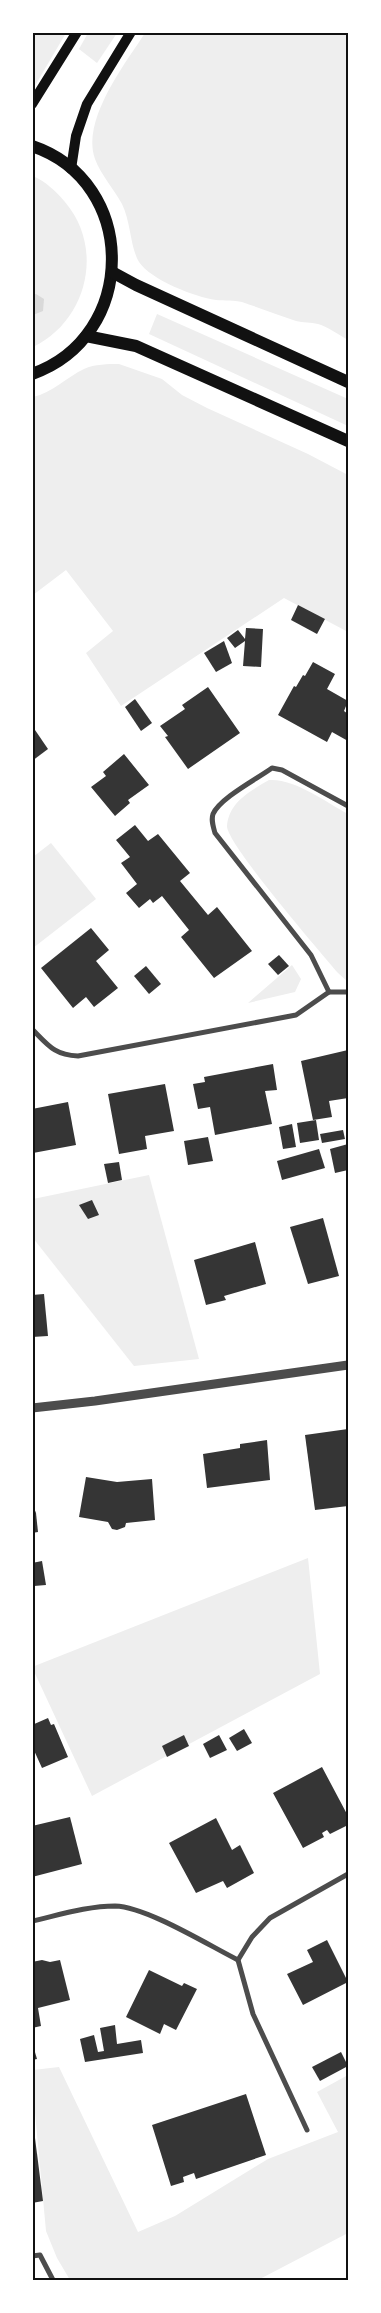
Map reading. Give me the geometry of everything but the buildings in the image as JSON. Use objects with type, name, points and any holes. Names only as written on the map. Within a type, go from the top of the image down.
[{"type":"main road","points":[[32,104],[77,32]]},
{"type":"main road","points":[[71,169],[76,136],[87,104],[131,32]]},
{"type":"main road","points":[[32,146],[57,158],[71,169],[87,186],[100,205],[108,226],[112,249],[112,272],[104,306],[86,336],[58,362],[32,374]]},
{"type":"main road","points":[[112,272],[143,289],[348,382]]},
{"type":"main road","points":[[86,336],[136,346],[348,440]]},
{"type":"street","points":[[329,992],[311,955],[214,833],[212,821],[213,813],[222,802],[272,768],[282,770],[348,806]]},
{"type":"street","points":[[32,1028],[54,1052],[78,1056],[296,1015],[329,992],[348,992]]},
{"type":"street","points":[[32,1408],[95,1402],[348,1365]]},
{"type":"street","points":[[307,2130],[253,2014],[238,1960],[252,1937],[270,1918],[348,1874]]},
{"type":"street","points":[[32,1921],[93,1908],[117,1906],[145,1913],[238,1960]]},
{"type":"street","points":[[32,2256],[40,2255],[54,2280]]},
{"type":"shaded area","points":[[32,33],[66,33],[33,89],[32,89]]},
{"type":"shaded area","points":[[88,33],[117,33],[97,63],[79,49]]},
{"type":"shaded area","points":[[145,33],[348,33],[348,340],[318,324],[296,321],[242,302],[216,300],[174,287],[153,275],[139,262],[125,211],[95,159],[92,144],[99,110],[107,93]]},
{"type":"shaded area","points":[[33,176],[58,194],[77,221],[84,241],[87,262],[84,282],[77,302],[66,320],[52,335],[33,347]]},
{"type":"shaded area","points":[[36,294],[44,299],[43,311],[33,315],[33,295]]},
{"type":"shaded area","points":[[157,314],[348,399],[348,426],[149,334]]},
{"type":"shaded area","points":[[119,364],[162,379],[182,395],[207,408],[308,454],[348,475],[348,632],[284,598],[121,706],[86,653],[113,631],[66,570],[33,595],[33,397],[47,392],[88,367]]},
{"type":"shaded area","points":[[269,780],[279,780],[299,787],[348,814],[348,982],[338,973],[257,875],[231,836],[227,826],[236,804],[255,788]]},
{"type":"shaded area","points":[[51,843],[96,899],[33,948],[33,857]]},
{"type":"shaded area","points":[[292,965],[301,979],[295,992],[248,1003]]},
{"type":"shaded area","points":[[149,1175],[199,1359],[134,1366],[33,1238],[33,1199]]},
{"type":"shaded area","points":[[308,1558],[320,1674],[92,1796],[32,1667]]},
{"type":"shaded area","points":[[59,2067],[138,2232],[175,2216],[268,2159],[338,2132],[317,2092],[348,2075],[348,2233],[258,2280],[70,2280],[57,2258],[46,2231],[33,2091],[33,2070]]}]
